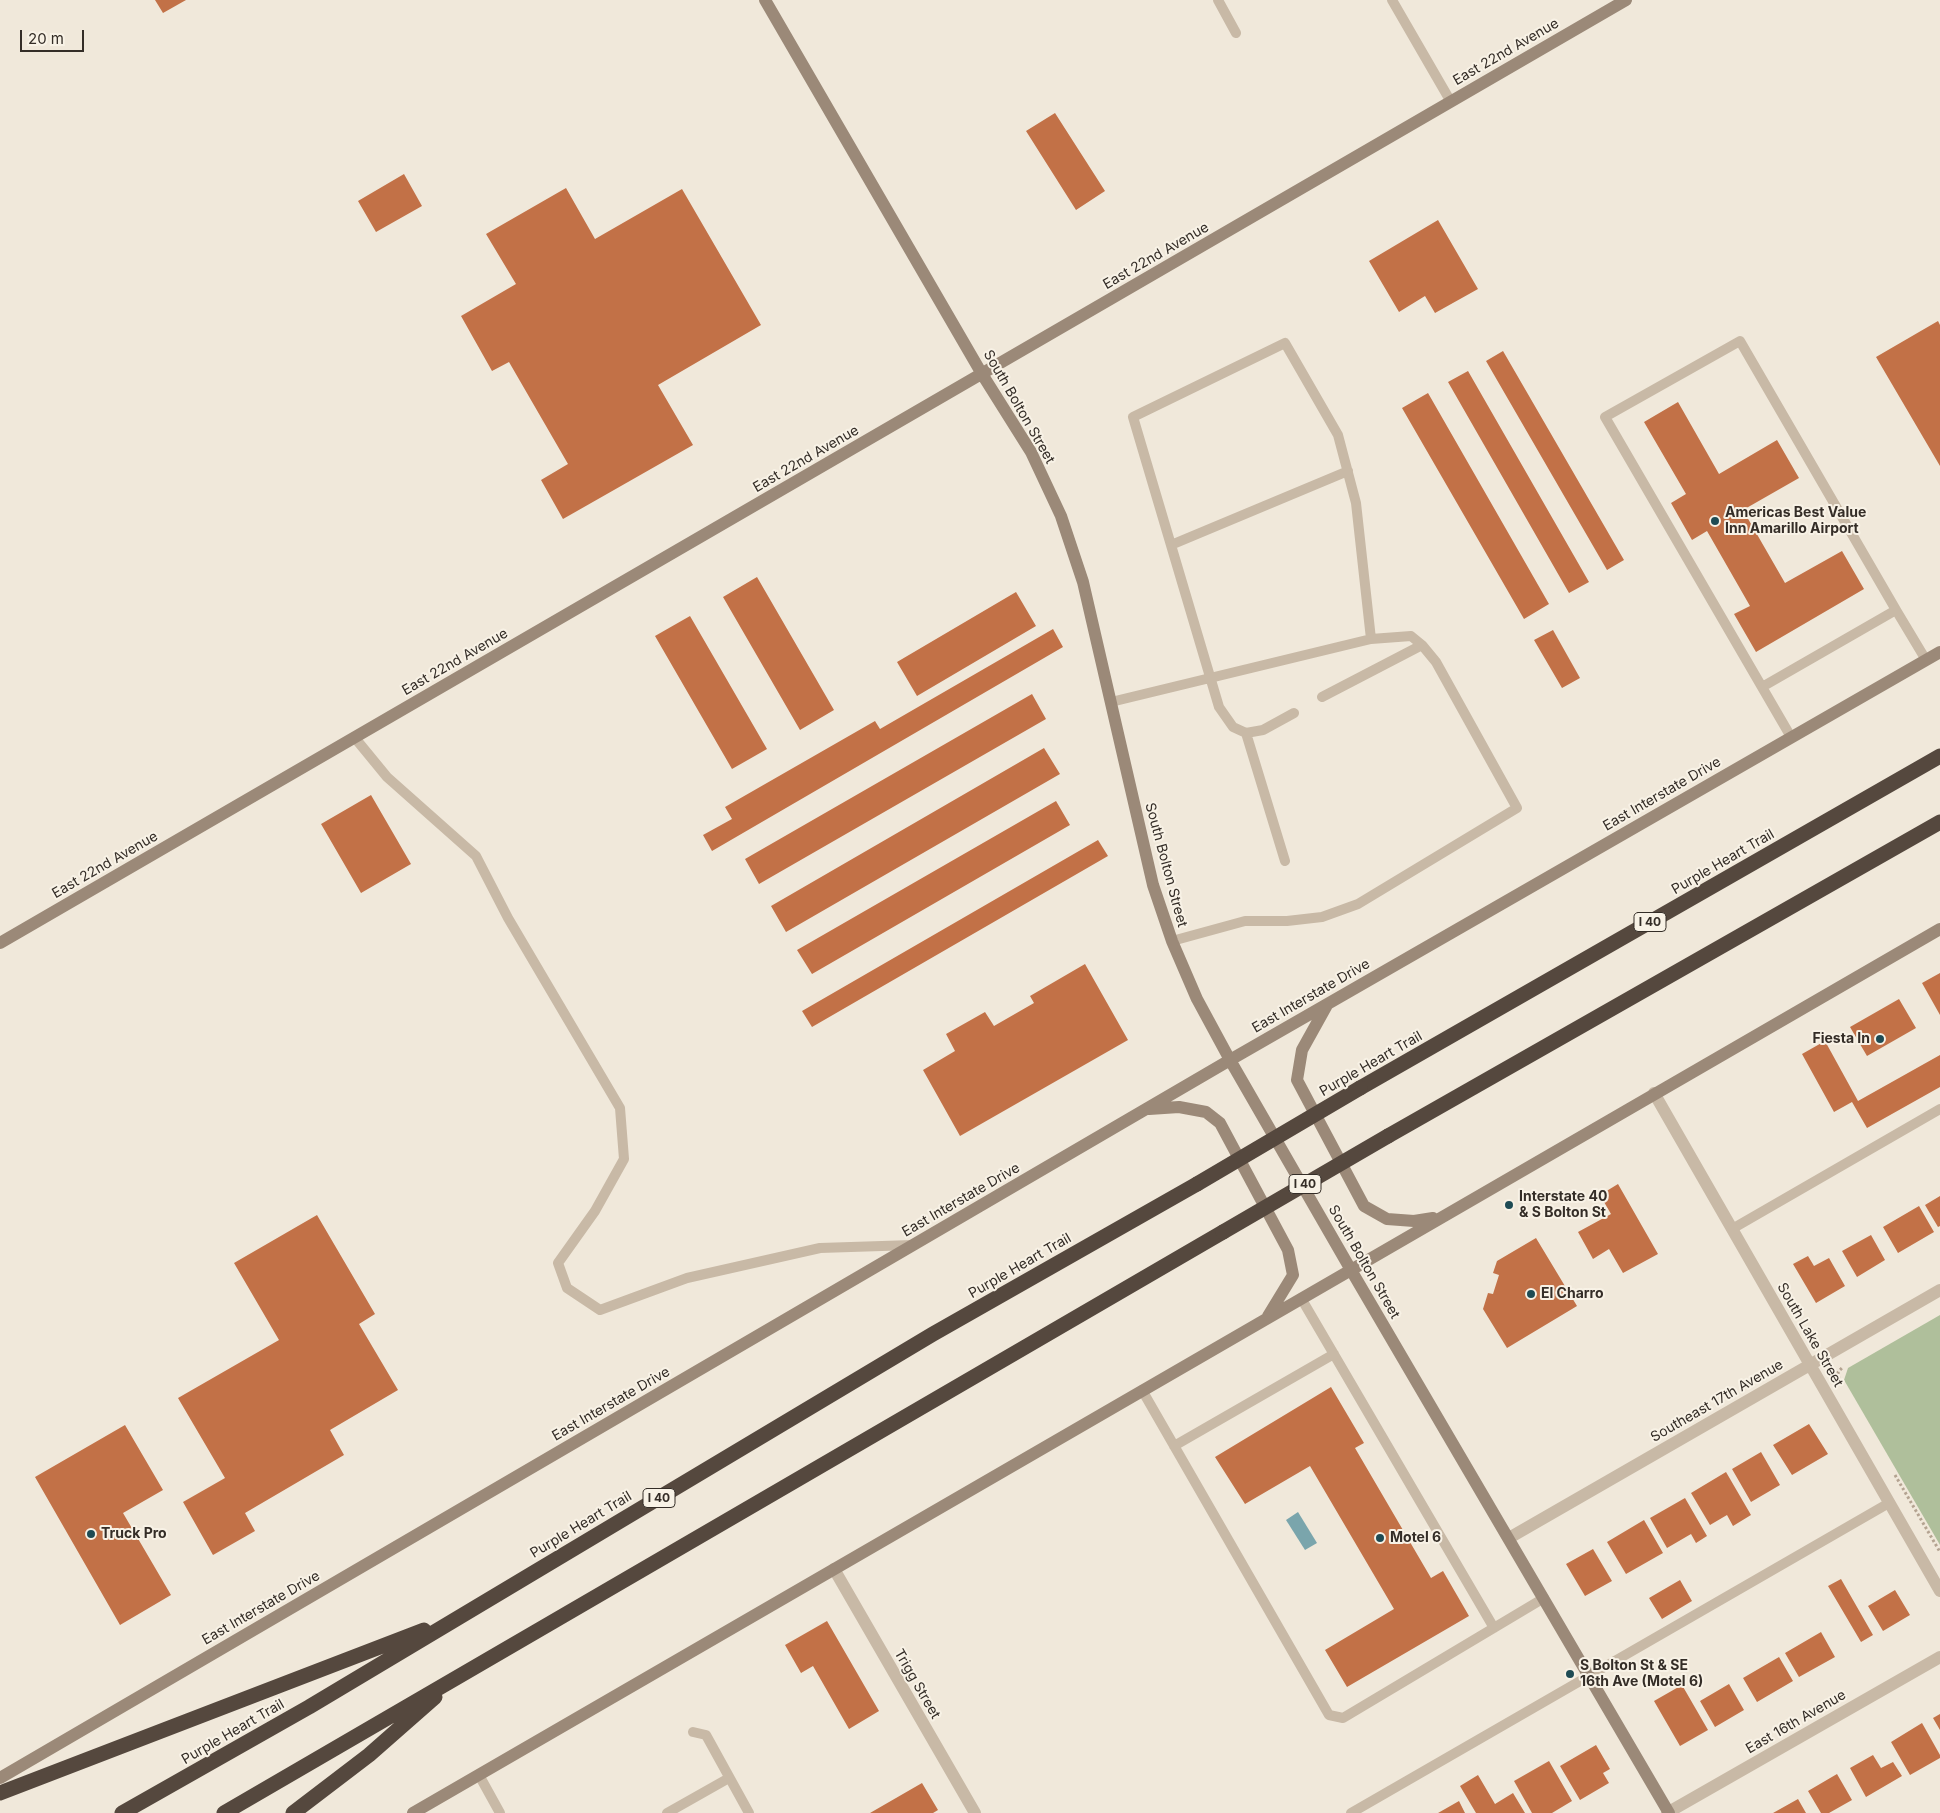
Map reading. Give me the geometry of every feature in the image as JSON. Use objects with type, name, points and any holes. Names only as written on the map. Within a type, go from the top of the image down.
[{"type":"highway","name":"Purple Heart Trail","points":[[122,1813],[309,1707],[933,1334],[1940,756]]},
{"type":"highway","name":"I 40","points":[[224,1813],[1388,1136],[1940,822]]},
{"type":"highway","points":[[0,1793],[460,1617]]},
{"type":"highway","points":[[293,1813],[370,1755],[461,1675]]},
{"type":"main road","name":"South Bolton Street","points":[[765,0],[982,374],[1030,452],[1061,516],[1084,582],[1153,885],[1172,941],[1197,999],[1351,1270],[1668,1813]]},
{"type":"main road","name":"East 22nd Avenue","points":[[0,943],[1626,0]]},
{"type":"main road","name":"East Interstate Drive","points":[[0,1778],[1230,1060],[1940,652]]},
{"type":"main road","points":[[413,1813],[1940,929]]},
{"type":"main road","points":[[1328,1005],[1302,1050],[1297,1080],[1364,1206],[1387,1219],[1414,1221],[1442,1216]]},
{"type":"main road","points":[[1147,1109],[1179,1107],[1206,1112],[1220,1123],[1288,1250],[1293,1275],[1266,1318]]},
{"type":"street","name":"South Lake Street","points":[[1654,1093],[1940,1591]]},
{"type":"street","name":"Southeast 17th Avenue","points":[[1509,1538],[1940,1290]]},
{"type":"street","name":"Trigg Street","points":[[834,1569],[975,1813]]},
{"type":"street","name":"East 16th Avenue","points":[[1668,1813],[1940,1657]]},
{"type":"lane","points":[[1218,0],[1236,32]]},
{"type":"lane","points":[[1392,0],[1451,102]]},
{"type":"lane","points":[[1791,737],[1605,417],[1740,341],[1926,660]]},
{"type":"lane","points":[[1294,713],[1263,730],[1246,733],[1233,727],[1219,707],[1133,417],[1285,343],[1338,435],[1356,503],[1371,639]]},
{"type":"lane","points":[[1171,545],[1348,471]]},
{"type":"lane","points":[[1762,687],[1896,610]]},
{"type":"lane","points":[[1111,702],[1371,639],[1411,636],[1422,645],[1436,662],[1517,808],[1358,904],[1322,917],[1287,921],[1245,921],[1172,941]]},
{"type":"lane","points":[[1322,697],[1422,645]]},
{"type":"lane","points":[[1246,733],[1286,861]]},
{"type":"lane","points":[[355,738],[387,777],[476,856],[508,918],[620,1108],[624,1158],[596,1211],[558,1262],[566,1288],[600,1310],[687,1278],[820,1248],[914,1244]]},
{"type":"lane","points":[[1732,1230],[1940,1109]]},
{"type":"lane","points":[[1301,1298],[1494,1628]]},
{"type":"lane","points":[[1174,1446],[1334,1354]]},
{"type":"lane","points":[[1142,1390],[1329,1715],[1343,1718],[1544,1598]]},
{"type":"lane","points":[[1351,1813],[1889,1504]]},
{"type":"lane","points":[[693,1732],[706,1735],[748,1813]]},
{"type":"lane","points":[[479,1775],[500,1813]]},
{"type":"lane","points":[[667,1813],[729,1778]]},
{"type":"path","points":[[1843,1385],[1838,1372],[1850,1363]]},
{"type":"path","points":[[1891,1468],[1940,1552]]},
{"type":"green space","points":[[1940,1315],[1940,1545],[1844,1380],[1848,1368]]},
{"type":"water","points":[[1298,1512],[1317,1543],[1305,1550],[1286,1520]]},
{"type":"building","points":[[155,0],[186,0],[163,13]]},
{"type":"building","points":[[1055,113],[1105,191],[1076,210],[1026,131]]},
{"type":"building","points":[[404,174],[422,206],[376,232],[358,201]]},
{"type":"building","points":[[566,188],[595,239],[682,189],[761,325],[658,385],[693,445],[563,519],[541,480],[568,464],[509,362],[492,371],[461,316],[516,284],[486,234]]},
{"type":"building","points":[[1438,220],[1478,289],[1435,313],[1425,296],[1399,312],[1369,261]]},
{"type":"building","points":[[1938,321],[1940,325],[1940,466],[1876,357]]},
{"type":"building","points":[[1503,351],[1624,560],[1607,570],[1486,361]]},
{"type":"building","points":[[1468,371],[1589,582],[1569,593],[1448,382]]},
{"type":"building","points":[[1428,393],[1549,604],[1524,619],[1402,408]]},
{"type":"building","name":"Americas Best Value Inn Amarillo Airport","points":[[1678,402],[1719,474],[1777,440],[1799,478],[1743,510],[1785,583],[1842,551],[1864,589],[1756,652],[1734,614],[1750,606],[1707,531],[1692,540],[1671,503],[1686,494],[1644,422]]},
{"type":"building","points":[[757,577],[834,710],[800,730],[723,597]]},
{"type":"building","points":[[1016,592],[1036,626],[917,696],[897,662]]},
{"type":"building","points":[[690,616],[767,749],[732,769],[655,636]]},
{"type":"building","points":[[1053,629],[1063,647],[712,851],[703,835],[732,819],[725,807],[875,721],[880,729]]},
{"type":"building","points":[[1553,630],[1580,678],[1562,688],[1534,640]]},
{"type":"building","points":[[1032,694],[1046,719],[759,884],[745,859]]},
{"type":"building","points":[[1044,748],[1060,774],[786,932],[771,906]]},
{"type":"building","points":[[371,795],[411,864],[361,893],[321,824]]},
{"type":"building","points":[[1056,801],[1070,825],[812,974],[797,950]]},
{"type":"building","points":[[1098,840],[1108,856],[812,1027],[802,1011]]},
{"type":"building","points":[[1085,964],[1128,1040],[960,1136],[923,1070],[955,1051],[946,1034],[985,1012],[994,1026],[1034,1003],[1030,996]]},
{"type":"building","points":[[1940,973],[1940,1015],[1922,983]]},
{"type":"building","points":[[1899,999],[1916,1028],[1867,1056],[1850,1027]]},
{"type":"building","points":[[1825,1041],[1858,1101],[1940,1055],[1940,1087],[1867,1128],[1852,1102],[1834,1112],[1802,1054]]},
{"type":"building","points":[[1618,1184],[1658,1254],[1623,1273],[1609,1249],[1593,1259],[1578,1232],[1611,1214],[1600,1195]]},
{"type":"building","points":[[1940,1196],[1940,1226],[1938,1227],[1925,1205]]},
{"type":"building","points":[[1919,1206],[1934,1232],[1898,1253],[1883,1227]]},
{"type":"building","points":[[317,1215],[375,1314],[359,1324],[398,1390],[330,1430],[344,1455],[245,1513],[255,1531],[213,1555],[183,1502],[225,1478],[178,1398],[279,1340],[234,1263]]},
{"type":"building","points":[[1871,1235],[1885,1260],[1857,1277],[1842,1251]]},
{"type":"building","name":"El Charro","points":[[1536,1238],[1577,1306],[1507,1348],[1483,1309],[1488,1293],[1493,1294],[1499,1275],[1493,1273],[1497,1261]]},
{"type":"building","points":[[1808,1256],[1814,1266],[1829,1258],[1845,1286],[1816,1303],[1793,1264]]},
{"type":"building","name":"Motel 6","points":[[1331,1387],[1364,1443],[1355,1448],[1431,1578],[1443,1571],[1469,1616],[1347,1687],[1325,1650],[1394,1609],[1310,1466],[1245,1504],[1215,1457]]},
{"type":"building","points":[[1809,1424],[1828,1454],[1792,1475],[1773,1445]]},
{"type":"building","points":[[125,1425],[163,1490],[123,1513],[171,1595],[120,1625],[35,1477]]},
{"type":"building","points":[[1761,1452],[1780,1485],[1751,1502],[1732,1469]]},
{"type":"building","points":[[1726,1472],[1751,1515],[1733,1526],[1727,1515],[1710,1525],[1691,1493]]},
{"type":"building","points":[[1685,1498],[1707,1536],[1696,1543],[1691,1534],[1667,1548],[1650,1518]]},
{"type":"building","points":[[1644,1520],[1663,1553],[1626,1574],[1607,1542]]},
{"type":"building","points":[[1593,1549],[1612,1581],[1585,1596],[1566,1564]]},
{"type":"building","points":[[1841,1579],[1873,1635],[1861,1642],[1828,1586]]},
{"type":"building","points":[[1680,1580],[1692,1601],[1662,1619],[1649,1598]]},
{"type":"building","points":[[1895,1590],[1910,1615],[1883,1631],[1868,1606]]},
{"type":"building","points":[[827,1621],[879,1711],[849,1729],[813,1666],[801,1673],[785,1645]]},
{"type":"building","points":[[1821,1632],[1835,1657],[1799,1677],[1785,1653]]},
{"type":"building","points":[[1779,1657],[1793,1681],[1757,1702],[1743,1678]]},
{"type":"building","points":[[1729,1684],[1744,1710],[1715,1727],[1700,1701]]},
{"type":"building","points":[[1682,1685],[1708,1730],[1680,1746],[1654,1701]]},
{"type":"building","points":[[1940,1714],[1940,1730],[1933,1718]]},
{"type":"building","points":[[1922,1723],[1940,1758],[1910,1775],[1891,1742]]},
{"type":"building","points":[[1596,1745],[1610,1769],[1603,1773],[1609,1783],[1580,1800],[1560,1766]]},
{"type":"building","points":[[1873,1755],[1881,1768],[1893,1762],[1902,1776],[1866,1797],[1850,1768]]},
{"type":"building","points":[[1549,1761],[1572,1801],[1552,1813],[1532,1813],[1514,1781]]},
{"type":"building","points":[[1837,1774],[1852,1800],[1829,1813],[1821,1813],[1808,1791]]},
{"type":"building","points":[[1478,1775],[1495,1804],[1513,1793],[1525,1813],[1476,1813],[1460,1786]]},
{"type":"building","points":[[922,1783],[938,1810],[933,1813],[870,1813]]},
{"type":"building","points":[[1798,1799],[1806,1813],[1773,1813]]},
{"type":"building","points":[[1459,1801],[1465,1813],[1438,1813]]},
{"type":"place","name":"Americas Best Value Inn Amarillo Airport","points":[[1715,521]]},
{"type":"place","name":"Fiesta In","points":[[1880,1039]]},
{"type":"place","name":"Interstate 40 & S Bolton St","points":[[1509,1205]]},
{"type":"place","name":"El Charro","points":[[1531,1294]]},
{"type":"place","name":"Truck Pro","points":[[91,1534]]},
{"type":"place","name":"Motel 6","points":[[1380,1538]]},
{"type":"place","name":"S Bolton St & SE 16th Ave (Motel 6)","points":[[1570,1674]]}]
